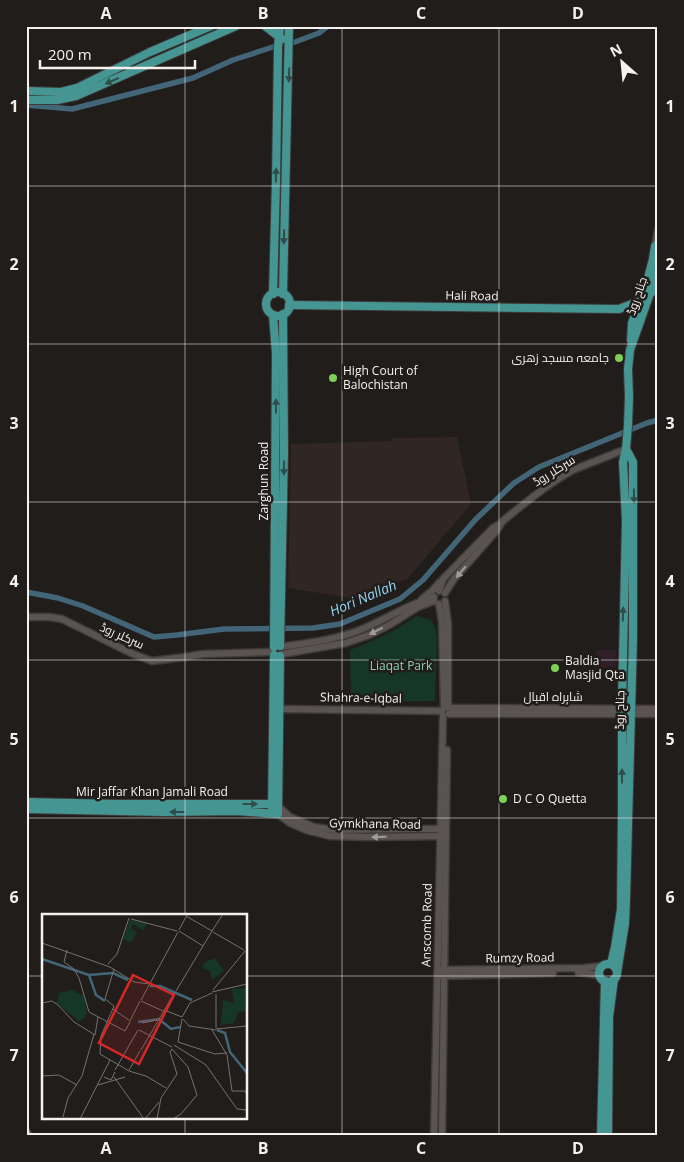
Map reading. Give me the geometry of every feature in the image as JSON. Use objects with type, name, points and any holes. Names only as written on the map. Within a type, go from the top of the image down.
[{"type":"main road","points":[[26,91],[60,92],[76,88],[150,52],[211,26]]},
{"type":"main road","points":[[26,100],[57,100],[76,96],[236,26]]},
{"type":"main road","points":[[265,26],[289,46]]},
{"type":"main road","points":[[273,294],[280,26]]},
{"type":"main road","points":[[283,294],[289,26]]},
{"type":"main road","name":"جناح روڈ","points":[[611,964],[620,909],[626,521],[623,462],[628,425],[628,370],[632,323],[647,282],[657,245]]},
{"type":"main road","name":"جناح روڈ","points":[[630,350],[658,269]]},
{"type":"main road","name":"Hali Road","points":[[289,305],[619,309],[632,304],[650,293]]},
{"type":"main road","points":[[273,294],[283,294],[288,298],[289,305],[287,310],[280,316],[273,315],[268,310],[266,304],[268,298],[273,294]]},
{"type":"main road","points":[[619,309],[632,323],[636,334]]},
{"type":"main road","name":"Zarghun Road","points":[[275,810],[283,314]]},
{"type":"main road","name":"Zarghun Road","points":[[273,315],[280,422]]},
{"type":"main road","name":"جناح روڈ","points":[[608,1136],[609,1017],[625,923],[629,834],[634,541],[633,462],[626,444]]},
{"type":"main road","name":"Zarghun Road","points":[[275,810],[279,709],[277,651]]},
{"type":"main road","name":"Mir Jaffar Khan Jamali Road","points":[[26,802],[275,810]]},
{"type":"main road","name":"Mir Jaffar Khan Jamali Road","points":[[26,809],[164,812],[275,810]]},
{"type":"main road","points":[[611,964],[614,967],[615,976],[608,982],[601,979],[599,970],[602,966],[611,964]]},
{"type":"main road","points":[[601,1136],[605,981]]},
{"type":"main road","points":[[26,1132],[28,1136]]},
{"type":"street","name":"جناح روڈ","points":[[657,245],[658,230]]},
{"type":"street","name":"سرکلر روڈ","points":[[442,592],[443,579],[492,528],[500,524],[560,477],[626,444]]},
{"type":"street","name":"سرکلر روڈ","points":[[442,592],[497,530],[500,524]]},
{"type":"street","points":[[417,602],[427,596],[443,579]]},
{"type":"street","points":[[438,601],[436,593],[442,592]]},
{"type":"street","name":"Anscomb Road","points":[[434,1136],[446,711],[442,622],[438,601],[446,597],[442,592]]},
{"type":"street","name":"سرکلر روڈ","points":[[26,617],[62,619],[133,654],[152,661],[203,654],[277,651],[346,643],[369,635],[391,624],[418,607],[438,601]]},
{"type":"street","name":"سرکلر روڈ","points":[[277,651],[359,631],[417,602],[438,601]]},
{"type":"street","name":"Shahra-e-Iqbal","points":[[279,709],[631,711]]},
{"type":"street","points":[[631,711],[658,709]]},
{"type":"street","points":[[631,711],[658,714]]},
{"type":"street","name":"Gymkhana Road","points":[[275,810],[290,823],[306,830],[330,836],[368,837],[443,833]]},
{"type":"street","name":"Rumzy Road","points":[[440,973],[602,966]]},
{"type":"street","name":"Rumzy Road","points":[[440,973],[576,972],[599,975]]},
{"type":"street","name":"Anscomb Road","points":[[440,973],[442,1136]]},
{"type":"shaded area","points":[[457,437],[471,504],[407,579],[358,599],[288,588],[291,444],[391,441],[393,438]]},
{"type":"shaded area","points":[[596,650],[616,650],[615,667],[596,668]]},
{"type":"green space","name":"Liaqat Park","points":[[417,616],[431,620],[435,627],[437,639],[435,701],[351,702],[350,650],[385,635]]},
{"type":"waterway","points":[[295,42],[319,33],[328,26]]},
{"type":"waterway","points":[[26,105],[72,109],[193,78],[233,60],[273,47]]},
{"type":"waterway","name":"Hori Nallah","points":[[26,592],[58,598],[83,606],[154,637],[224,629],[313,628],[340,624],[400,599],[423,580],[476,519],[514,483],[539,467],[658,420]]},
{"type":"place","name":"جامعہ مسجد زھری","points":[[619,358]]},
{"type":"place","name":"High Court of Balochistan","points":[[333,378]]},
{"type":"place","name":"Baldia Masjid Qta","points":[[555,668]]},
{"type":"place","name":"D C O Quetta","points":[[503,799]]}]
